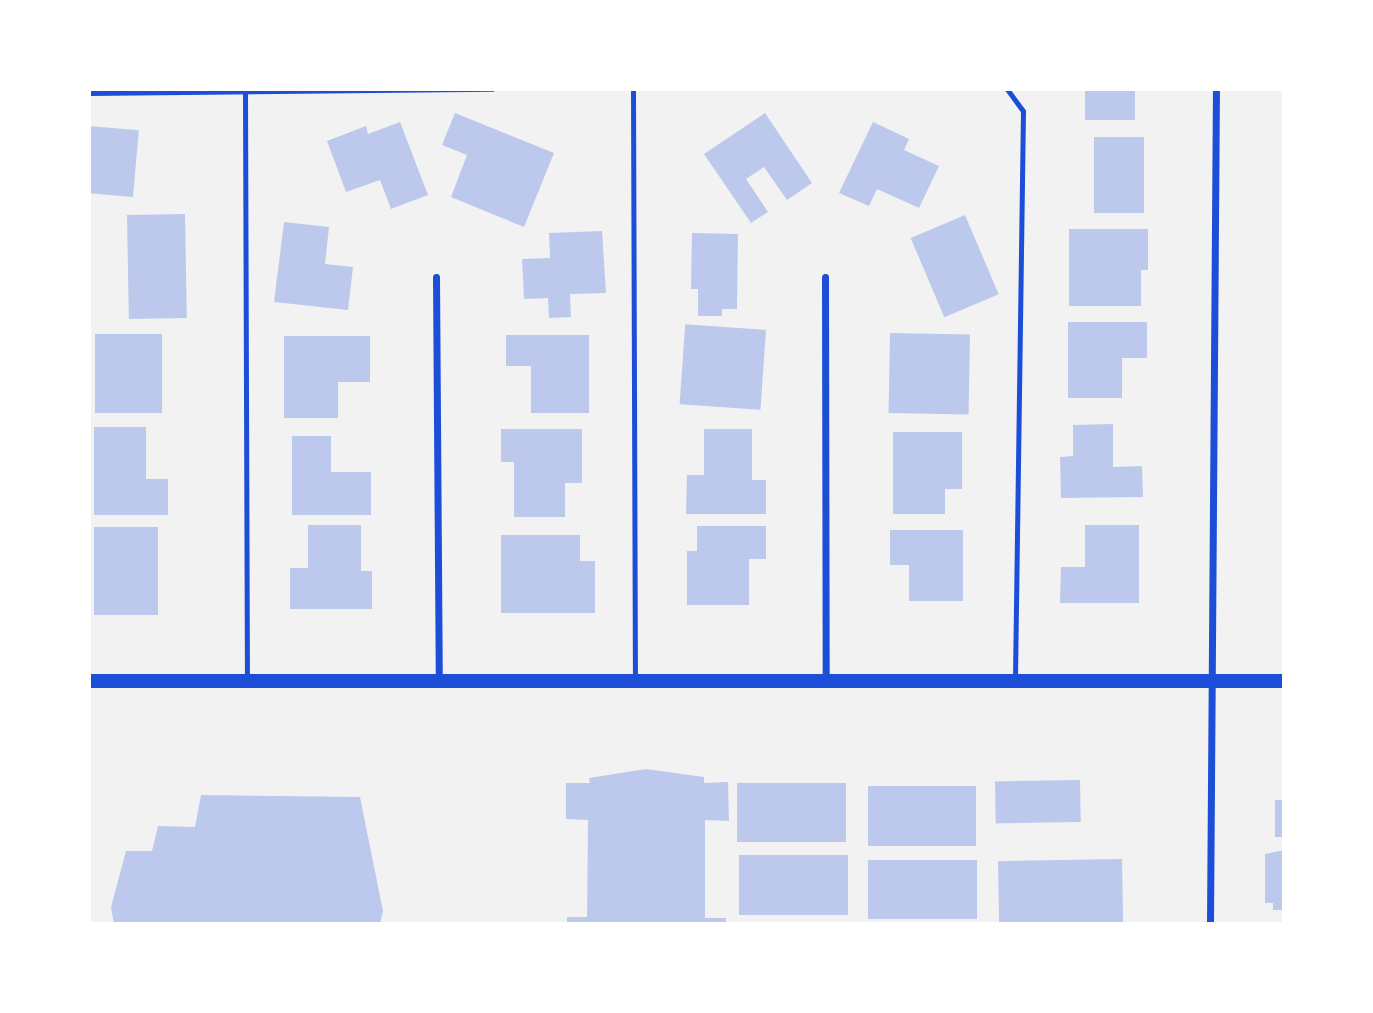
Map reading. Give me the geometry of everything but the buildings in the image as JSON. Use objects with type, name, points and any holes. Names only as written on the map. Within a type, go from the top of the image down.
[{"type":"main road","points":[[89,681],[1284,681]]},
{"type":"street","points":[[1210,924],[1209,681],[1216,89]]},
{"type":"street","points":[[436,277],[439,680]]},
{"type":"street","points":[[825,277],[826,680]]},
{"type":"lane","points":[[89,93],[493,89]]},
{"type":"lane","points":[[632,89],[635,680]]},
{"type":"lane","points":[[1007,89],[1023,111],[1015,681]]},
{"type":"lane","points":[[245,92],[247,681]]}]
